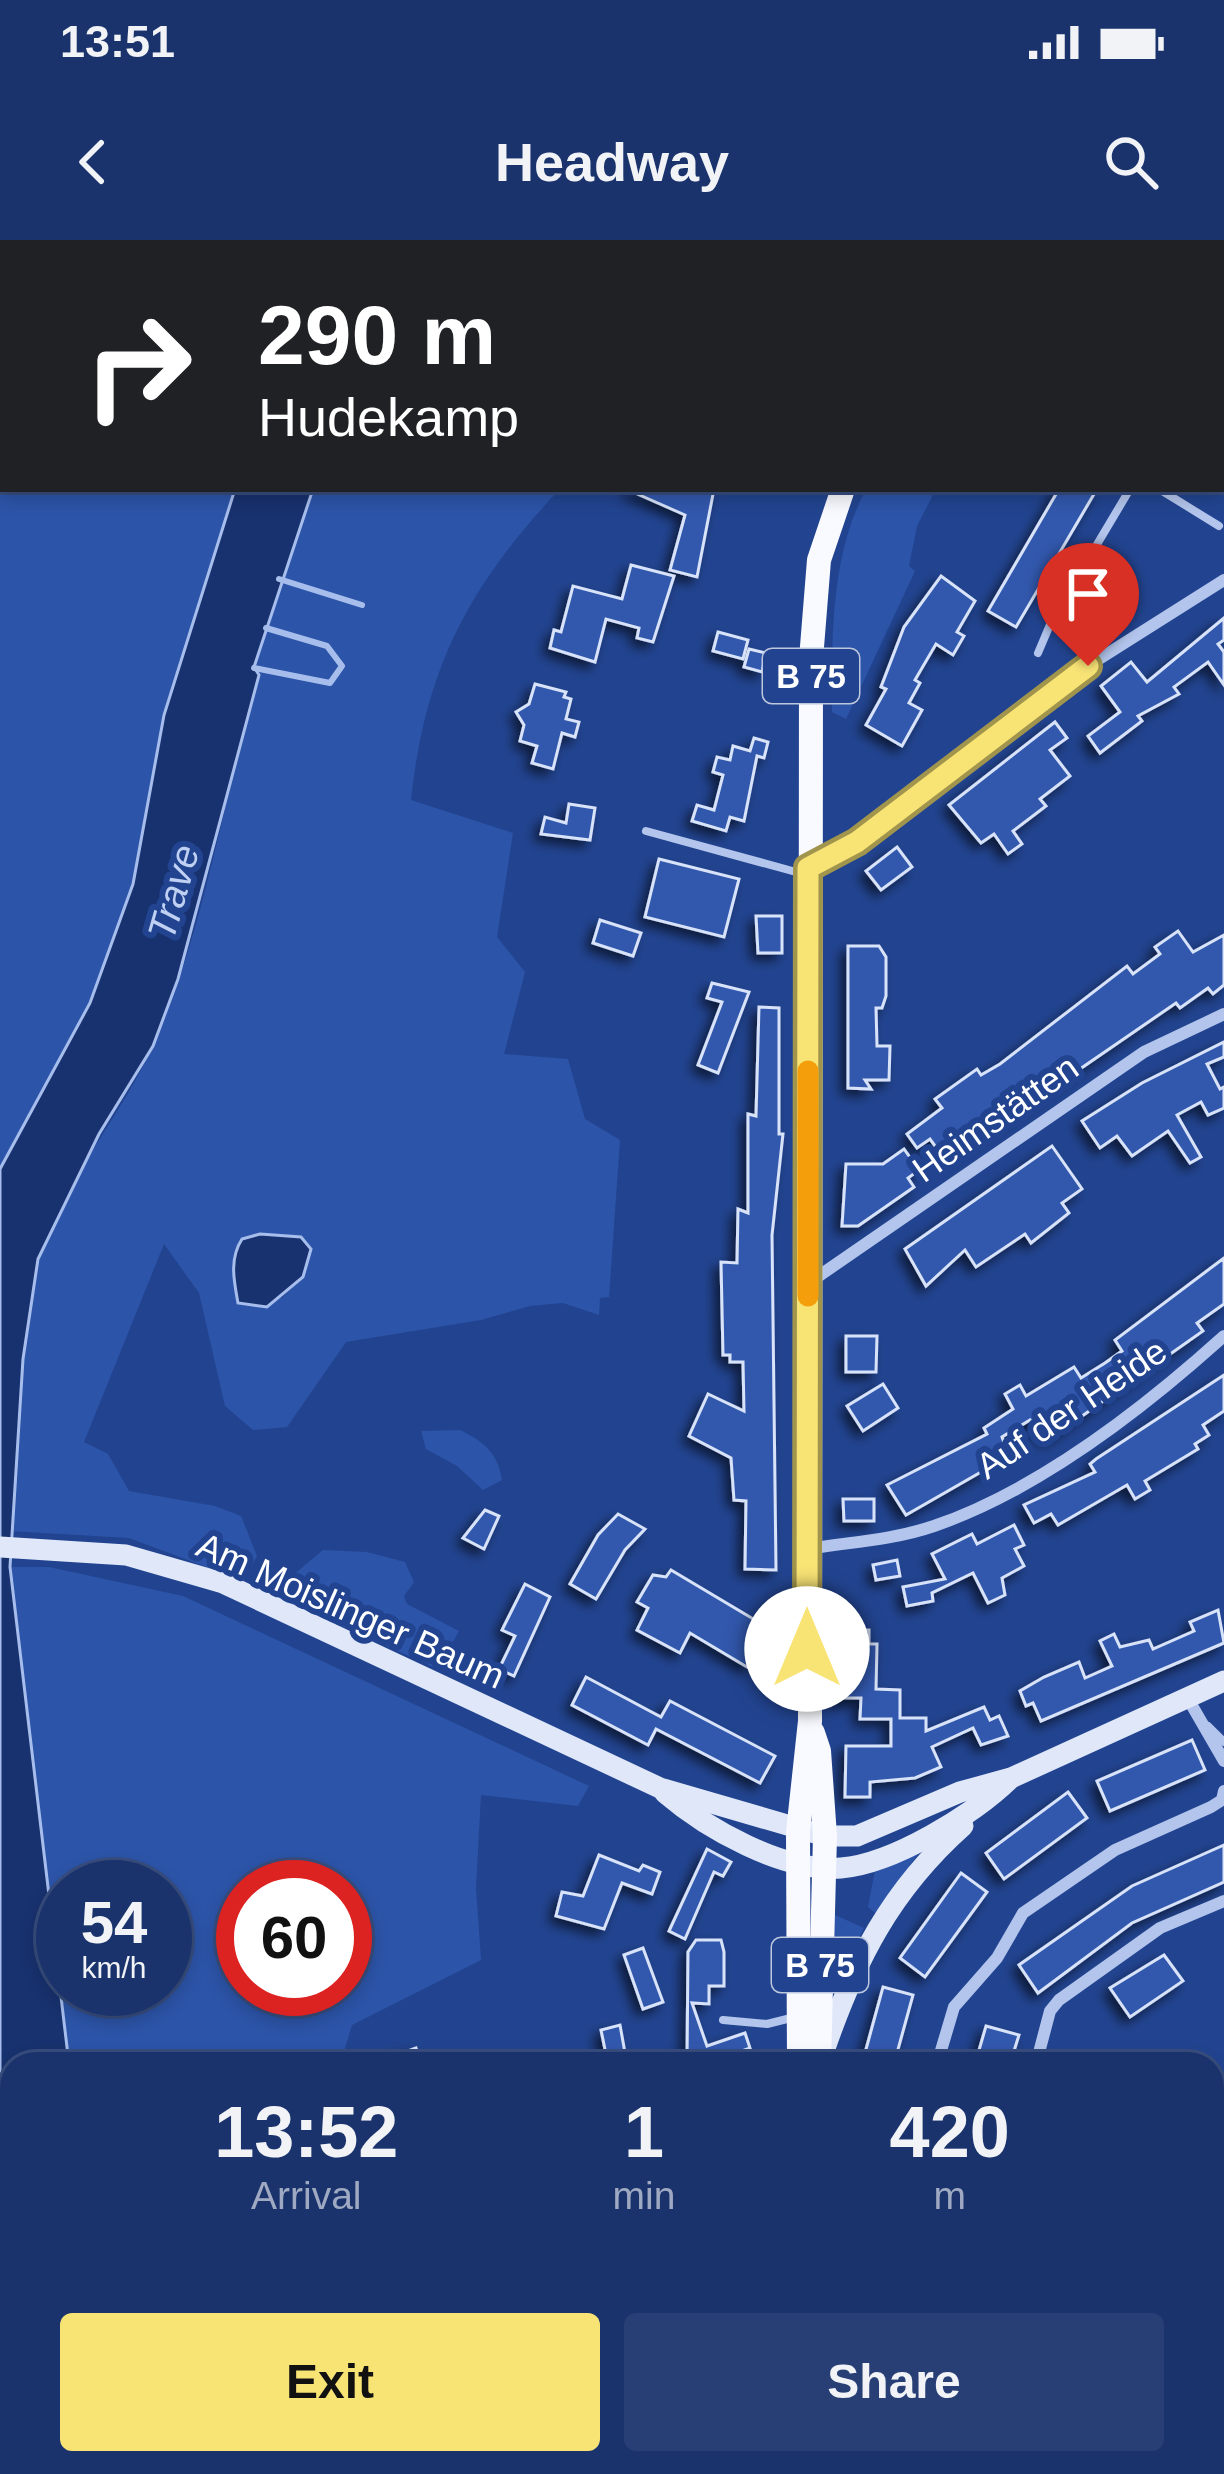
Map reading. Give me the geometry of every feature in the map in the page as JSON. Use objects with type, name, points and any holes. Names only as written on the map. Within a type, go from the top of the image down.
[{"type":"main road","name":"B 75","points":[[813,2052],[810,1864],[799,1832],[810,1725],[808,872],[813,607],[819,560],[842,492]]},
{"type":"main road","name":"Am Moislinger Baum","points":[[0,1547],[126,1555],[223,1583],[660,1788],[799,1832],[857,1836],[960,1792],[1011,1778]]},
{"type":"main road","points":[[818,2052],[853,1966],[876,1929],[937,1849],[1011,1778],[1196,1701],[1224,1681]]},
{"type":"main road","name":"B 75","points":[[810,1725],[819,1750],[825,1836],[797,1895],[799,2015],[810,2052]]},
{"type":"main road","name":"Am Moislinger Baum","points":[[660,1788],[710,1823],[810,1864]]},
{"type":"main road","points":[[810,1864],[859,1865],[985,1804]]},
{"type":"street","points":[[808,872],[841,854],[1088,666],[1224,580]]},
{"type":"street","name":"Heimstätten","points":[[808,1284],[1144,1052],[1224,1014]]},
{"type":"street","name":"Auf der Heide","points":[[806,1549],[919,1530],[1006,1494],[1097,1434],[1224,1336]]},
{"type":"street","points":[[1196,1701],[1224,1761]]},
{"type":"street","points":[[941,2052],[954,2007],[997,1958],[1023,1912],[1115,1850],[1223,1802],[1224,1791]]},
{"type":"street","points":[[1039,2052],[1050,2012],[1059,2000],[1160,1928],[1224,1901]]},
{"type":"lane","points":[[1038,653],[1052,620],[1128,492]]},
{"type":"lane","points":[[1164,492],[1219,526]]},
{"type":"lane","points":[[646,831],[808,872]]},
{"type":"lane","points":[[1196,1701],[1224,1742]]},
{"type":"lane","points":[[723,2020],[767,2024],[799,2015]]},
{"type":"shaded area","points":[[0,492],[234,492],[164,715],[133,884],[90,1003],[0,1169]]},
{"type":"shaded area","points":[[312,492],[557,492],[501,559],[457,630],[428,709],[411,800],[513,833],[497,937],[525,972],[504,1054],[568,1059],[585,1119],[620,1140],[609,1297],[600,1298],[599,1315],[563,1303],[530,1306],[481,1320],[346,1342],[287,1427],[253,1430],[225,1406],[199,1293],[164,1244],[84,1442],[108,1454],[129,1491],[215,1506],[241,1516],[257,1556],[244,1581],[129,1538],[9,1531],[20,1359],[38,1259],[62,1203],[141,1070],[172,999],[201,908],[259,676],[254,668]],"holes":[[[260,1234],[285,1234],[303,1276],[282,1298],[233,1279],[234,1251]]]},
{"type":"shaded area","points":[[865,492],[934,492],[917,526],[909,566],[915,571],[846,719],[832,712],[832,656],[839,570]]},
{"type":"shaded area","points":[[460,1430],[488,1449],[502,1480],[483,1490],[457,1466],[426,1449],[421,1431]]},
{"type":"shaded area","points":[[323,1550],[367,1552],[405,1562],[414,1582],[404,1596],[407,1604],[459,1631],[438,1669],[279,1598],[286,1581]]},
{"type":"shaded area","points":[[10,1567],[49,1567],[183,1596],[589,1786],[578,1806],[481,1795],[476,1888],[481,1960],[372,2015],[372,1860],[216,1860],[216,2016],[370,2016],[352,2025],[346,2052],[68,2052],[63,2016],[192,2016],[192,1860],[45,1860]]},
{"type":"shaded area","points":[[921,1850],[875,1913],[868,1907],[875,1870]]},
{"type":"shaded area","points":[[833,1914],[864,1928],[832,1994]]},
{"type":"water","name":"Trave","points":[[234,492],[312,492],[254,667],[259,675],[178,979],[153,1046],[99,1134],[38,1259],[23,1359],[10,1567],[45,1860],[36,1860],[36,2016],[63,2016],[68,2052],[0,2052],[0,1169],[90,1003],[133,884],[164,715]]},
{"type":"water","points":[[260,1234],[301,1237],[311,1249],[303,1277],[267,1307],[238,1303],[234,1278],[235,1254],[242,1239]]},
{"type":"building","points":[[633,492],[713,492],[697,577],[670,570],[685,515]]},
{"type":"building","points":[[1057,492],[1095,492],[1016,627],[988,611]]},
{"type":"building","points":[[631,565],[674,576],[653,642],[637,638],[639,628],[606,619],[595,662],[550,648],[554,630],[561,632],[573,586],[622,599]]},
{"type":"building","points":[[941,576],[975,601],[957,632],[964,636],[953,655],[936,644],[915,680],[920,683],[909,703],[922,710],[902,746],[866,725],[886,689],[881,687],[904,627]]},
{"type":"building","points":[[1224,618],[1224,640],[1218,644],[1224,652],[1224,685],[1208,662],[1174,687],[1179,694],[1138,716],[1142,721],[1100,753],[1088,736],[1120,712],[1101,686],[1131,662],[1147,682]]},
{"type":"building","points":[[718,632],[748,640],[743,659],[713,651]]},
{"type":"building","points":[[749,649],[766,653],[762,672],[744,667]]},
{"type":"building","points":[[535,684],[566,692],[564,697],[571,699],[566,719],[579,722],[575,737],[562,733],[553,769],[532,763],[537,746],[520,741],[524,725],[516,712],[529,704]]},
{"type":"building","points":[[1055,722],[1067,738],[1050,750],[1070,776],[1040,799],[1046,806],[1013,831],[1022,844],[1008,854],[994,834],[981,843],[949,805]]},
{"type":"building","points":[[754,738],[768,742],[764,758],[757,756],[744,821],[730,817],[726,831],[692,821],[697,805],[714,810],[723,775],[713,772],[717,757],[730,760],[733,746],[750,751]]},
{"type":"building","points":[[569,804],[595,808],[590,840],[541,834],[545,817],[566,823]]},
{"type":"building","points":[[897,847],[912,867],[881,890],[866,871]]},
{"type":"building","points":[[659,859],[739,879],[724,937],[645,917]]},
{"type":"building","points":[[756,916],[782,916],[782,953],[758,953]]},
{"type":"building","points":[[600,920],[641,933],[633,956],[593,943]]},
{"type":"building","points":[[1178,931],[1193,952],[1224,935],[1224,985],[1213,994],[1208,988],[1180,1008],[1176,1003],[946,1161],[930,1139],[917,1148],[907,1134],[942,1108],[935,1099],[977,1069],[981,1075],[1000,1064],[1127,966],[1133,974],[1160,954],[1155,947]]},
{"type":"building","points":[[848,946],[879,946],[886,957],[886,996],[882,1008],[876,1008],[877,1046],[890,1046],[889,1080],[865,1080],[871,1089],[848,1088]]},
{"type":"building","points":[[712,983],[749,992],[718,1073],[698,1065],[722,1002],[707,998]]},
{"type":"building","points":[[759,1007],[779,1008],[779,1134],[783,1134],[772,1235],[776,1570],[745,1569],[746,1501],[734,1500],[731,1458],[689,1436],[708,1394],[744,1411],[743,1362],[730,1362],[730,1355],[723,1355],[721,1262],[737,1263],[738,1209],[748,1213],[748,1114],[756,1116]]},
{"type":"building","points":[[1224,1042],[1224,1057],[1207,1064],[1220,1089],[1224,1087],[1224,1108],[1208,1115],[1201,1102],[1177,1115],[1201,1157],[1190,1163],[1168,1131],[1132,1156],[1117,1136],[1100,1148],[1082,1121],[1142,1083]]},
{"type":"building","points":[[1052,1146],[1082,1189],[1062,1203],[1069,1213],[1031,1243],[1025,1234],[976,1267],[965,1250],[926,1286],[905,1249]]},
{"type":"building","points":[[904,1149],[919,1170],[908,1178],[914,1187],[858,1226],[842,1226],[846,1164],[883,1164]]},
{"type":"building","points":[[1224,1258],[1224,1304],[1197,1323],[1203,1331],[1048,1440],[1030,1420],[1002,1437],[1006,1448],[984,1461],[988,1468],[906,1515],[887,1485],[987,1434],[984,1428],[1013,1409],[1005,1394],[1020,1385],[1026,1396],[1074,1367],[1081,1378],[1105,1363],[1122,1351],[1115,1340]]},
{"type":"building","points":[[846,1336],[877,1336],[876,1372],[846,1372]]},
{"type":"building","points":[[1224,1375],[1224,1411],[1203,1425],[1209,1435],[1195,1444],[1198,1449],[1145,1481],[1150,1490],[1135,1499],[1127,1485],[1058,1525],[1051,1514],[1034,1523],[1024,1505],[1095,1472],[1090,1464],[1096,1459]]},
{"type":"building","points":[[883,1384],[898,1408],[863,1431],[847,1406]]},
{"type":"building","points":[[843,1499],[874,1499],[874,1521],[844,1521]]},
{"type":"building","points":[[485,1510],[499,1516],[484,1549],[463,1538]]},
{"type":"building","points":[[618,1514],[645,1529],[625,1550],[596,1599],[570,1584],[598,1535]]},
{"type":"building","points":[[1014,1525],[1024,1545],[1015,1549],[1024,1566],[1002,1578],[1005,1595],[988,1603],[973,1573],[932,1593],[933,1601],[907,1606],[903,1587],[945,1579],[932,1554],[972,1534],[977,1544]]},
{"type":"building","points":[[897,1560],[900,1576],[876,1580],[873,1565]]},
{"type":"building","points":[[671,1570],[760,1623],[756,1651],[747,1667],[690,1633],[680,1653],[637,1630],[648,1608],[637,1602],[653,1575],[666,1577]]},
{"type":"building","points":[[525,1584],[550,1597],[514,1676],[499,1669],[515,1636],[502,1630]]},
{"type":"building","points":[[1218,1610],[1224,1643],[1041,1721],[1033,1703],[1026,1706],[1020,1691],[1044,1677],[1079,1662],[1085,1678],[1112,1666],[1100,1641],[1114,1634],[1120,1647],[1149,1640],[1153,1649],[1194,1631],[1190,1622]]},
{"type":"building","points":[[844,1630],[869,1630],[869,1644],[877,1644],[876,1689],[900,1690],[900,1718],[926,1718],[926,1731],[984,1707],[990,1720],[999,1716],[1008,1736],[981,1745],[973,1728],[932,1747],[941,1767],[915,1778],[870,1782],[870,1797],[845,1797],[846,1746],[891,1746],[891,1719],[860,1719],[861,1698],[834,1698],[834,1674],[844,1674]]},
{"type":"building","points":[[586,1677],[661,1717],[670,1701],[775,1756],[760,1783],[656,1729],[648,1745],[572,1705]]},
{"type":"building","points":[[1192,1740],[1205,1770],[1110,1811],[1097,1781]]},
{"type":"building","points":[[1068,1792],[1087,1818],[1004,1879],[986,1853]]},
{"type":"building","points":[[1224,1845],[1224,1882],[1132,1923],[1038,1993],[1019,1965],[1132,1886]]},
{"type":"building","points":[[707,1849],[731,1862],[723,1876],[714,1872],[685,1939],[669,1931]]},
{"type":"building","points":[[599,1855],[639,1871],[643,1865],[660,1872],[652,1894],[622,1883],[604,1929],[556,1916],[562,1892],[583,1896]]},
{"type":"building","points":[[961,1873],[987,1892],[925,1977],[900,1958]]},
{"type":"building","points":[[696,1940],[721,1940],[724,1952],[724,1986],[709,1986],[709,2004],[692,2003],[707,2046],[745,2033],[750,2048],[687,2052],[688,1952]]},
{"type":"building","points":[[643,1948],[663,2002],[643,2009],[624,1955]]},
{"type":"building","points":[[1164,1955],[1183,1981],[1130,2017],[1110,1988]]},
{"type":"building","points":[[883,1987],[913,1995],[897,2052],[865,2052]]},
{"type":"building","points":[[620,2025],[625,2052],[606,2052],[601,2030]]},
{"type":"building","points":[[986,2026],[1019,2035],[1014,2052],[978,2052]]},
{"type":"waterway","points":[[279,579],[362,605]]},
{"type":"waterway","points":[[254,668],[330,683],[342,666],[327,646],[266,628]]},
{"type":"slow traffic","points":[[808,1071],[808,1296]]},
{"type":"route","points":[[807,1649],[808,868],[841,854],[1088,666]]}]
